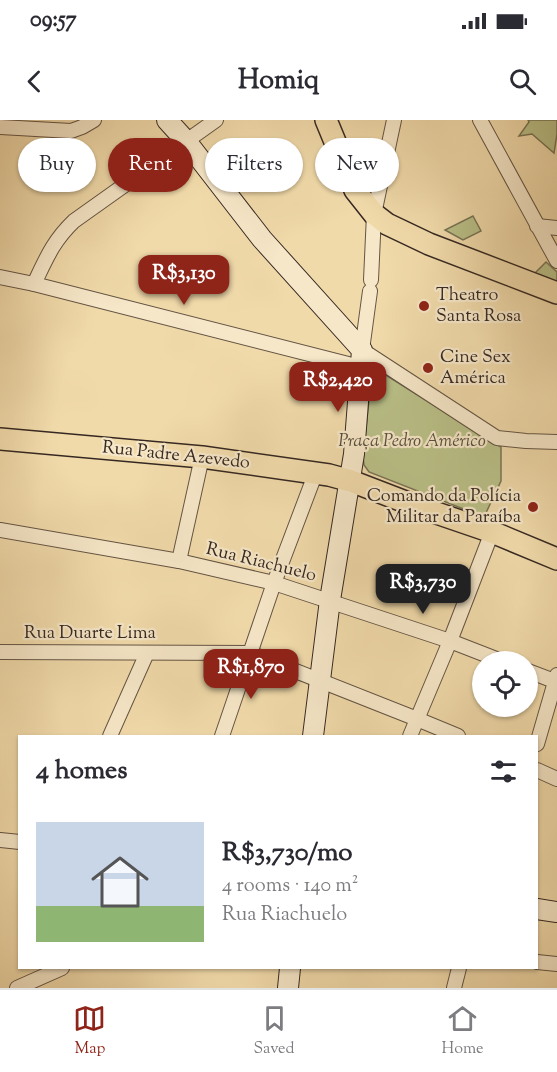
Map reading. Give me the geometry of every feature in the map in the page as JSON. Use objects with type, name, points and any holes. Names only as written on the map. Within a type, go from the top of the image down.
[{"type":"main road","points":[[167,120],[183,138]]},
{"type":"main road","points":[[326,120],[355,189],[381,219],[429,244],[557,293]]},
{"type":"main road","points":[[193,150],[262,239],[361,359],[351,481],[330,600],[313,735]]},
{"type":"main road","name":"Rua Padre Azevedo","points":[[0,439],[202,458],[316,472],[351,481]]},
{"type":"main road","points":[[351,481],[492,532],[557,559]]},
{"type":"main road","points":[[538,909],[557,912]]},
{"type":"main road","points":[[288,988],[290,969]]},
{"type":"street","points":[[0,127],[71,131],[94,120]]},
{"type":"street","points":[[190,138],[216,120]]},
{"type":"street","points":[[361,359],[394,120]]},
{"type":"street","points":[[480,120],[557,261]]},
{"type":"street","points":[[34,284],[61,234],[74,221],[115,192]]},
{"type":"street","points":[[537,226],[557,228]]},
{"type":"street","points":[[0,277],[361,359],[497,438],[557,442]]},
{"type":"street","points":[[179,561],[202,458]]},
{"type":"street","points":[[222,735],[274,583],[316,472]]},
{"type":"street","name":"Rua Riachuelo","points":[[0,530],[179,561],[274,583],[476,651]]},
{"type":"street","points":[[410,735],[492,532]]},
{"type":"street","name":"Rua Duarte Lima","points":[[0,652],[250,653],[456,735]]},
{"type":"street","points":[[110,735],[147,653]]},
{"type":"street","points":[[538,673],[556,679],[538,741]]},
{"type":"street","points":[[538,770],[557,778]]},
{"type":"street","points":[[0,840],[18,842]]},
{"type":"street","points":[[538,962],[557,964]]},
{"type":"street","points":[[17,988],[60,969]]},
{"type":"street","points":[[453,988],[459,969]]},
{"type":"green space","points":[[528,120],[557,120],[554,153],[532,134],[519,136],[529,122]]},
{"type":"green space","points":[[473,216],[481,231],[463,240],[445,230]]},
{"type":"green space","points":[[546,262],[557,272],[557,289],[531,277]]},
{"type":"green space","name":"Praça Pedro Américo","points":[[381,372],[501,447],[501,481],[484,517],[369,472],[364,465],[371,381]]},
{"type":"place","name":"Theatro Santa Rosa","points":[[424,306]]},
{"type":"place","name":"Cine Sex América","points":[[428,368]]},
{"type":"place","name":"Comando da Polícia Militar da Paraíba","points":[[533,507]]}]
